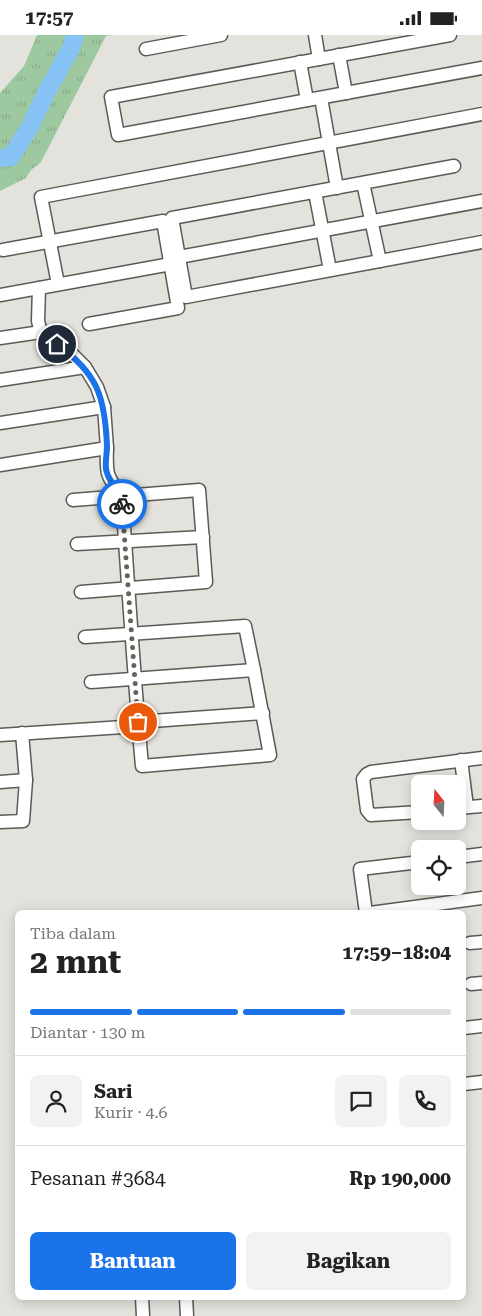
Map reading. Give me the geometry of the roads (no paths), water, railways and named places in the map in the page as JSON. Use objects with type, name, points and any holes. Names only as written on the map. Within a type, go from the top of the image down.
[{"type":"street","points":[[146,49],[221,35]]},
{"type":"street","points":[[315,35],[319,59]]},
{"type":"street","points":[[450,35],[111,97],[118,135],[482,68]]},
{"type":"street","points":[[339,55],[346,93]]},
{"type":"street","points":[[300,62],[307,100]]},
{"type":"street","points":[[324,97],[340,187]]},
{"type":"street","points":[[58,284],[41,197],[482,114]]},
{"type":"street","points":[[89,324],[178,308],[172,218],[454,166]]},
{"type":"street","points":[[363,183],[380,261]]},
{"type":"street","points":[[315,192],[330,270]]},
{"type":"street","points":[[0,295],[482,201]]},
{"type":"street","points":[[3,250],[163,221],[186,297],[482,242]]},
{"type":"street","points":[[38,288],[38,321],[41,332],[73,355],[85,367],[97,387],[104,407],[107,448],[106,468],[109,481],[122,496],[131,634],[142,766],[270,755],[245,626],[131,634],[84,637]]},
{"type":"street","points":[[0,338],[41,332]]},
{"type":"street","points":[[0,380],[85,367]]},
{"type":"street","points":[[0,423],[104,407]]},
{"type":"street","points":[[0,465],[107,448]]},
{"type":"street","points":[[73,500],[200,490],[206,582],[81,592]]},
{"type":"street","points":[[77,544],[203,537]]},
{"type":"street","points":[[91,682],[254,669]]},
{"type":"street","points":[[0,735],[263,713]]},
{"type":"street","points":[[0,822],[23,821],[26,781],[22,733]]},
{"type":"street","points":[[411,813],[371,815],[367,811],[363,782],[364,776],[371,772],[482,758]]},
{"type":"street","points":[[461,760],[461,775]]},
{"type":"street","points":[[0,782],[26,781]]},
{"type":"street","points":[[466,808],[482,806]]},
{"type":"street","points":[[466,856],[482,855]]},
{"type":"street","points":[[366,910],[360,869],[411,863]]},
{"type":"street","points":[[392,910],[482,898]]},
{"type":"street","points":[[466,1028],[482,1026]]},
{"type":"street","points":[[466,1084],[482,1082]]},
{"type":"street","points":[[142,1300],[143,1316]]},
{"type":"street","points":[[186,1300],[187,1316]]},
{"type":"waterway","points":[[0,158],[11,157],[30,127],[72,46],[75,35]]}]
